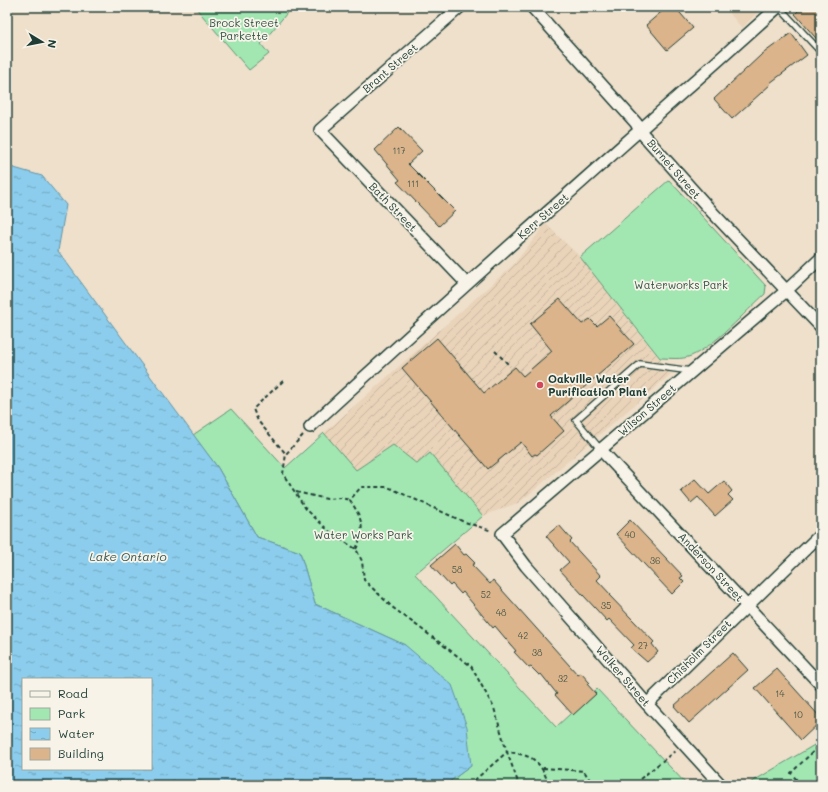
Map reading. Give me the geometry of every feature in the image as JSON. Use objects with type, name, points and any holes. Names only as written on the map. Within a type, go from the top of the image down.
[{"type":"street","name":"Brant Street","points":[[320,130],[460,7]]},
{"type":"street","name":"Burnet Street","points":[[532,7],[713,213],[821,327]]},
{"type":"street","name":"Kerr Street","points":[[310,427],[466,283],[640,131],[778,7]]},
{"type":"street","name":"Bath Street","points":[[320,130],[466,283]]},
{"type":"street","name":"Wilson Street","points":[[502,534],[786,291],[821,258]]},
{"type":"street","name":"Anderson Street","points":[[600,450],[821,685]]},
{"type":"street","name":"Walker Street","points":[[502,534],[526,566],[647,704],[721,785]]},
{"type":"street","name":"Chisholm Street","points":[[647,704],[746,605],[821,534]]},
{"type":"lane","points":[[778,7],[818,50]]},
{"type":"lane","points":[[600,450],[576,420],[640,364],[692,371]]},
{"type":"path","points":[[495,351],[510,366]]},
{"type":"path","points":[[283,381],[253,409],[258,422],[286,454]]},
{"type":"path","points":[[310,427],[286,454],[283,474],[306,509],[332,534],[356,549],[362,561],[364,580],[392,607],[471,666],[494,708],[507,752],[519,785]]},
{"type":"path","points":[[350,500],[361,486],[388,487],[462,521],[502,534]]},
{"type":"path","points":[[295,492],[327,499],[341,498],[350,500],[359,514],[362,537],[356,549]]},
{"type":"path","points":[[640,779],[683,744]]},
{"type":"path","points":[[801,785],[791,773],[821,744]]},
{"type":"path","points":[[469,785],[507,752],[525,754],[543,768],[584,771],[593,785]]},
{"type":"path","points":[[543,768],[548,785]]},
{"type":"shaded area","points":[[724,7],[763,7],[742,28]]},
{"type":"shaded area","points":[[546,224],[580,257],[671,374],[520,502],[483,516],[430,454],[417,464],[393,445],[356,470],[324,433],[513,265]]},
{"type":"green space","name":"Brock Street Parkette","points":[[195,7],[292,7],[261,44],[269,54],[249,70]]},
{"type":"green space","name":"Waterworks Park","points":[[669,180],[766,286],[765,294],[720,337],[710,345],[691,356],[680,358],[660,358],[580,257]]},
{"type":"green space","name":"Water Works Park","points":[[231,409],[285,468],[324,433],[356,470],[393,445],[417,464],[430,453],[483,516],[415,574],[556,727],[597,689],[687,785],[445,785],[471,766],[405,645],[315,604],[300,552],[257,537],[218,468],[193,435]]},
{"type":"green space","points":[[821,741],[821,785],[751,785],[750,783]]},
{"type":"water","name":"Lake Ontario","points":[[7,166],[42,176],[66,205],[58,251],[218,468],[257,537],[300,552],[315,604],[405,645],[452,685],[467,727],[471,766],[445,785],[7,785]]},
{"type":"building","points":[[667,7],[675,7],[693,28],[667,50],[646,25]]},
{"type":"building","points":[[802,7],[821,7],[821,44],[795,14]]},
{"type":"building","points":[[791,33],[807,55],[770,83],[771,84],[732,119],[714,99],[761,55]]},
{"type":"building","points":[[399,127],[422,151],[408,164],[455,211],[439,226],[397,182],[400,180],[375,150]]},
{"type":"building","name":"Oakville Water Purification Plant","points":[[560,299],[582,324],[590,319],[597,326],[609,316],[634,344],[551,416],[564,431],[537,455],[535,454],[532,456],[521,442],[488,469],[402,368],[437,338],[484,393],[515,367],[523,376],[552,351],[530,324]]},
{"type":"building","points":[[695,479],[709,494],[724,481],[732,491],[728,495],[733,500],[715,516],[698,497],[691,503],[681,491]]},
{"type":"building","points":[[630,520],[683,576],[680,578],[684,582],[672,594],[616,534]]},
{"type":"building","points":[[559,525],[572,540],[570,542],[601,576],[597,580],[611,595],[610,596],[654,642],[652,644],[658,652],[647,662],[631,648],[634,645],[609,619],[607,621],[560,570],[569,562],[546,536]]},
{"type":"building","points":[[455,544],[464,555],[466,554],[475,563],[472,565],[490,584],[493,580],[578,675],[581,673],[589,682],[587,684],[596,694],[573,715],[555,695],[557,694],[541,674],[539,675],[531,667],[529,668],[514,652],[516,651],[495,626],[493,628],[463,592],[461,594],[452,584],[450,586],[431,565]]},
{"type":"building","points":[[733,653],[748,670],[689,723],[674,706]]},
{"type":"building","points":[[777,669],[821,718],[821,721],[801,740],[755,688]]},
{"type":"place","name":"Oakville Water Purification Plant","points":[[540,385]]}]
